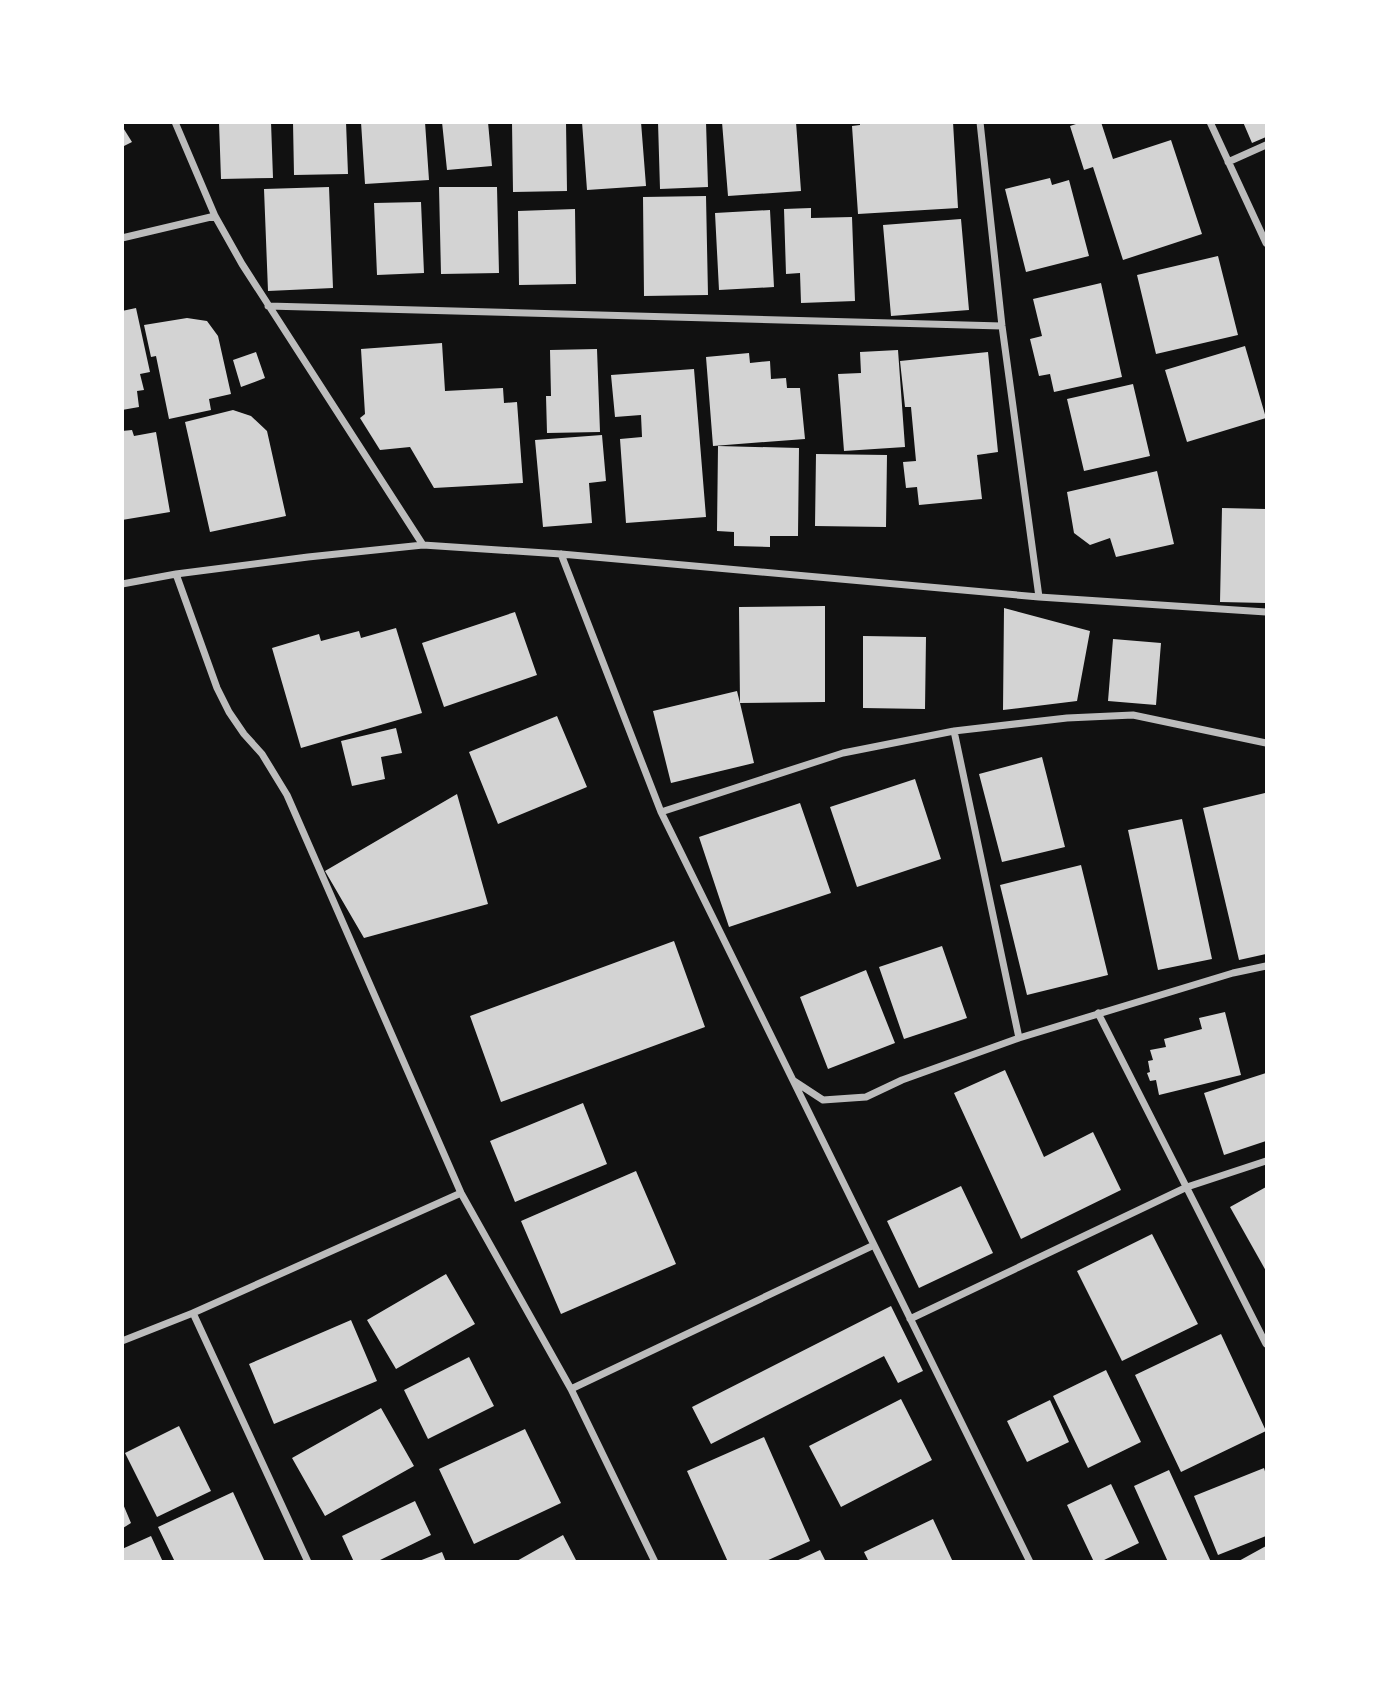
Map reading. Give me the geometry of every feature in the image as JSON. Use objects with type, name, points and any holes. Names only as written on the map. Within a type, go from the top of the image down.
[{"type":"street","points":[[175,122],[215,216],[268,306],[423,545]]},
{"type":"street","points":[[980,122],[1002,326],[1040,597]]},
{"type":"street","points":[[1210,122],[1266,243]]},
{"type":"street","points":[[1228,162],[1266,145]]},
{"type":"street","points":[[122,238],[215,216]]},
{"type":"street","points":[[268,306],[1002,326]]},
{"type":"street","points":[[122,584],[176,574],[423,545],[561,554],[1040,597],[1266,612]]},
{"type":"street","points":[[561,554],[661,812],[1030,1562]]},
{"type":"street","points":[[176,574],[217,688],[229,712],[262,754],[287,795],[461,1193],[571,1389],[655,1562]]},
{"type":"street","points":[[661,812],[844,753],[954,731],[1067,718],[1133,715],[1266,743]]},
{"type":"street","points":[[954,731],[1019,1038]]},
{"type":"street","points":[[794,1082],[823,1100],[866,1097],[902,1080],[1019,1038],[1233,973],[1266,966]]},
{"type":"street","points":[[1098,1013],[1266,1344]]},
{"type":"street","points":[[910,1319],[1187,1187],[1266,1161]]},
{"type":"street","points":[[122,1341],[193,1313],[461,1193]]},
{"type":"street","points":[[571,1389],[874,1244]]},
{"type":"street","points":[[193,1313],[308,1562]]},
{"type":"building","points":[[219,122],[271,122],[273,178],[221,179]]},
{"type":"building","points":[[293,122],[346,122],[348,174],[294,175]]},
{"type":"building","points":[[361,122],[425,122],[429,180],[365,184]]},
{"type":"building","points":[[442,122],[488,122],[492,166],[447,170]]},
{"type":"building","points":[[512,122],[566,122],[567,191],[513,192]]},
{"type":"building","points":[[582,122],[641,122],[646,186],[587,190]]},
{"type":"building","points":[[658,122],[706,122],[708,187],[660,189]]},
{"type":"building","points":[[722,122],[796,122],[801,191],[728,196]]},
{"type":"building","points":[[860,122],[953,122],[958,208],[858,214],[852,126],[860,125]]},
{"type":"building","points":[[1082,122],[1101,122],[1113,159],[1171,140],[1202,234],[1123,260],[1093,167],[1084,170],[1070,126]]},
{"type":"building","points":[[1243,122],[1266,122],[1266,137],[1252,143]]},
{"type":"building","points":[[122,126],[132,142],[122,147]]},
{"type":"building","points":[[1050,178],[1052,185],[1069,180],[1089,256],[1026,272],[1005,189]]},
{"type":"building","points":[[329,187],[333,288],[268,291],[264,189]]},
{"type":"building","points":[[439,187],[497,187],[499,273],[441,274]]},
{"type":"building","points":[[706,196],[708,295],[644,296],[643,197]]},
{"type":"building","points":[[421,202],[424,273],[377,275],[374,203]]},
{"type":"building","points":[[811,208],[811,218],[852,217],[855,301],[801,303],[800,273],[786,274],[784,209]]},
{"type":"building","points":[[575,209],[576,284],[519,285],[518,211]]},
{"type":"building","points":[[770,210],[774,287],[719,290],[715,213]]},
{"type":"building","points":[[961,219],[969,310],[891,316],[883,225]]},
{"type":"building","points":[[1218,256],[1238,335],[1156,354],[1137,275]]},
{"type":"building","points":[[1101,283],[1122,377],[1054,392],[1050,374],[1039,376],[1030,339],[1042,336],[1033,299]]},
{"type":"building","points":[[136,308],[150,372],[140,374],[144,390],[137,391],[139,407],[122,410],[122,311]]},
{"type":"building","points":[[187,318],[207,321],[218,336],[231,394],[209,399],[211,410],[169,419],[156,356],[151,357],[144,325]]},
{"type":"building","points":[[442,343],[445,391],[503,388],[504,403],[517,402],[523,483],[434,488],[410,447],[380,450],[360,418],[365,414],[361,349]]},
{"type":"building","points":[[1245,346],[1266,418],[1187,442],[1165,370]]},
{"type":"building","points":[[597,349],[600,432],[547,433],[546,396],[551,396],[550,350]]},
{"type":"building","points":[[898,350],[905,447],[844,451],[838,374],[861,373],[860,352]]},
{"type":"building","points":[[256,352],[265,378],[241,387],[233,360]]},
{"type":"building","points":[[988,352],[998,452],[977,455],[982,499],[919,505],[917,487],[906,488],[903,462],[916,461],[911,407],[905,407],[900,361]]},
{"type":"building","points":[[749,353],[750,363],[770,361],[771,379],[786,378],[787,388],[800,388],[805,439],[713,446],[706,357]]},
{"type":"building","points":[[694,369],[706,517],[626,523],[620,439],[642,437],[641,415],[615,417],[611,375]]},
{"type":"building","points":[[1133,384],[1150,456],[1084,471],[1067,399]]},
{"type":"building","points":[[233,410],[251,416],[267,431],[286,516],[210,532],[185,422]]},
{"type":"building","points":[[132,430],[134,436],[156,432],[170,512],[122,520],[122,431]]},
{"type":"building","points":[[602,435],[606,481],[589,483],[592,523],[543,527],[535,440]]},
{"type":"building","points":[[718,446],[799,448],[798,536],[770,536],[770,547],[734,546],[734,532],[717,531]]},
{"type":"building","points":[[816,454],[887,455],[886,527],[815,526]]},
{"type":"building","points":[[1157,471],[1174,544],[1116,557],[1110,538],[1090,545],[1074,533],[1067,492]]},
{"type":"building","points":[[1222,508],[1266,509],[1266,603],[1220,602]]},
{"type":"building","points":[[825,606],[825,702],[740,703],[739,607]]},
{"type":"building","points":[[1004,608],[1090,631],[1077,701],[1003,710]]},
{"type":"building","points":[[515,612],[537,675],[444,707],[422,643]]},
{"type":"building","points":[[396,628],[422,713],[301,748],[272,648],[319,634],[321,641],[359,631],[361,638]]},
{"type":"building","points":[[863,636],[926,637],[925,709],[863,708]]},
{"type":"building","points":[[1113,639],[1161,643],[1156,705],[1108,701]]},
{"type":"building","points":[[737,691],[754,763],[671,783],[653,711]]},
{"type":"building","points":[[557,716],[587,787],[498,824],[469,752]]},
{"type":"building","points":[[396,728],[402,753],[381,757],[385,779],[352,786],[341,741]]},
{"type":"building","points":[[1042,757],[1065,847],[1002,862],[979,774]]},
{"type":"building","points":[[915,779],[941,859],[857,887],[830,807]]},
{"type":"building","points":[[1265,793],[1266,954],[1239,960],[1203,808]]},
{"type":"building","points":[[457,794],[488,904],[364,938],[325,871]]},
{"type":"building","points":[[800,803],[831,893],[729,927],[699,837]]},
{"type":"building","points":[[1182,819],[1212,959],[1158,970],[1128,830]]},
{"type":"building","points":[[1081,865],[1108,975],[1027,995],[1000,885]]},
{"type":"building","points":[[674,941],[705,1027],[501,1102],[470,1016]]},
{"type":"building","points":[[942,946],[967,1018],[904,1039],[879,967]]},
{"type":"building","points":[[866,970],[895,1043],[828,1069],[800,997]]},
{"type":"building","points":[[1225,1012],[1241,1075],[1159,1095],[1156,1080],[1150,1081],[1147,1073],[1150,1072],[1148,1061],[1153,1060],[1150,1050],[1166,1047],[1164,1039],[1202,1029],[1199,1018]]},
{"type":"building","points":[[1005,1070],[1044,1157],[1093,1132],[1121,1190],[1021,1239],[954,1093]]},
{"type":"building","points":[[1266,1073],[1266,1141],[1224,1155],[1204,1093]]},
{"type":"building","points":[[583,1103],[607,1164],[515,1202],[490,1141]]},
{"type":"building","points":[[636,1171],[676,1264],[561,1314],[521,1221]]},
{"type":"building","points":[[961,1186],[993,1253],[919,1288],[887,1221]]},
{"type":"building","points":[[1266,1187],[1266,1271],[1230,1207]]},
{"type":"building","points":[[1152,1234],[1198,1324],[1122,1361],[1077,1271]]},
{"type":"building","points":[[446,1274],[475,1324],[396,1369],[367,1320]]},
{"type":"building","points":[[891,1306],[923,1371],[898,1383],[884,1356],[711,1444],[692,1407]]},
{"type":"building","points":[[351,1320],[377,1381],[274,1424],[249,1364]]},
{"type":"building","points":[[1221,1334],[1266,1431],[1181,1472],[1135,1375]]},
{"type":"building","points":[[469,1357],[494,1406],[428,1439],[404,1390]]},
{"type":"building","points":[[1106,1370],[1141,1442],[1088,1468],[1053,1396]]},
{"type":"building","points":[[901,1399],[932,1460],[841,1507],[809,1446]]},
{"type":"building","points":[[1050,1400],[1069,1442],[1027,1462],[1007,1421]]},
{"type":"building","points":[[381,1408],[414,1466],[325,1516],[292,1458]]},
{"type":"building","points":[[179,1426],[211,1491],[157,1517],[125,1453]]},
{"type":"building","points":[[525,1429],[561,1503],[474,1544],[439,1469]]},
{"type":"building","points":[[764,1437],[810,1541],[764,1562],[728,1562],[687,1471]]},
{"type":"building","points":[[1264,1468],[1266,1536],[1218,1555],[1194,1496]]},
{"type":"building","points":[[1169,1470],[1211,1562],[1168,1562],[1134,1486]]},
{"type":"building","points":[[1111,1484],[1139,1543],[1100,1562],[1094,1562],[1067,1505]]},
{"type":"building","points":[[233,1492],[265,1562],[175,1562],[158,1527]]},
{"type":"building","points":[[415,1501],[431,1535],[376,1562],[354,1562],[342,1536]]},
{"type":"building","points":[[123,1504],[131,1523],[123,1528]]},
{"type":"building","points":[[933,1519],[953,1562],[869,1562],[864,1552]]},
{"type":"building","points":[[563,1535],[577,1562],[515,1562]]},
{"type":"building","points":[[151,1536],[163,1562],[122,1562],[122,1549]]},
{"type":"building","points":[[1266,1546],[1266,1562],[1237,1562]]},
{"type":"building","points":[[820,1550],[826,1562],[794,1562]]},
{"type":"building","points":[[442,1552],[446,1562],[419,1562],[419,1561]]}]
